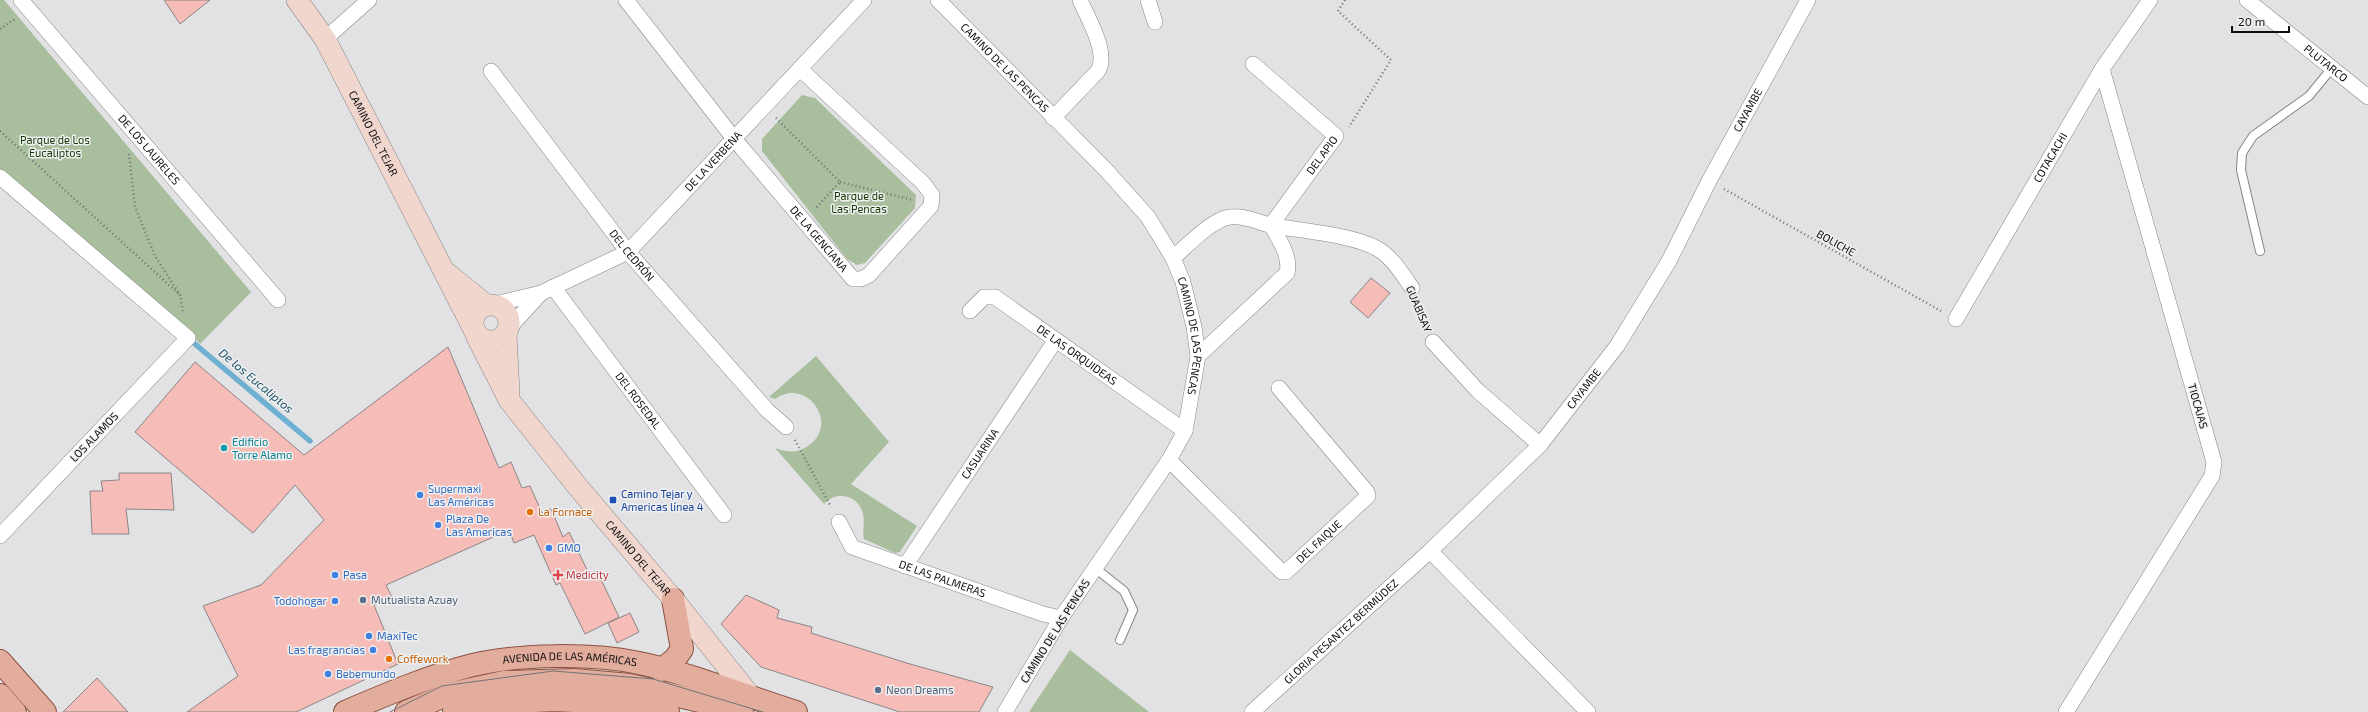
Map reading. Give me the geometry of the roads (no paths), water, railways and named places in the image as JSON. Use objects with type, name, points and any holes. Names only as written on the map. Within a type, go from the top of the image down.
[{"type":"main road","points":[[661,670],[675,659],[682,649],[673,599]]},
{"type":"main road","name":"AVENIDA DE LAS AMÉRICAS","points":[[345,712],[430,678],[493,662],[570,656],[639,663],[661,670],[746,705]]},
{"type":"main road","points":[[0,661],[45,712]]},
{"type":"main road","name":"AVENIDA DE LAS AMÉRICAS","points":[[406,712],[449,694],[504,682],[574,680],[630,685],[726,706],[746,705],[796,712]]},
{"type":"main road","points":[[9,707],[30,695]]},
{"type":"main road","points":[[454,712],[513,702],[554,700],[634,704],[668,712]]},
{"type":"street","name":"DE LOS LAURELES","points":[[21,0],[278,300]]},
{"type":"street","name":"CAMINO DEL TEJAR","points":[[298,0],[325,39],[509,400],[578,487],[673,599],[746,705]]},
{"type":"street","points":[[325,39],[369,0]]},
{"type":"street","name":"DE LA GENCIANA","points":[[626,0],[735,140],[853,279],[861,279],[869,275],[931,206],[932,195],[923,183],[800,69]]},
{"type":"street","name":"DE LA VERBENA","points":[[489,305],[547,290],[628,252],[735,140],[864,0]]},
{"type":"street","name":"CAMINO DE LAS PENCAS","points":[[938,0],[1106,170],[1148,217],[1174,258],[1188,297],[1198,356],[1185,431],[1169,460],[1061,618],[1006,712]]},
{"type":"street","points":[[1053,118],[1103,64],[1100,49],[1080,0]]},
{"type":"street","points":[[1148,0],[1155,22]]},
{"type":"street","name":"CAYAMBE","points":[[1430,551],[1540,445],[1617,346],[1669,261],[1709,181],[1808,0]]},
{"type":"street","name":"COTACACHI","points":[[1956,319],[2102,69],[2150,0]]},
{"type":"street","name":"PLUTARCO","points":[[2247,0],[2368,97]]},
{"type":"street","name":"DEL APIO","points":[[1252,64],[1336,136],[1271,225]]},
{"type":"street","name":"TIOCAJAS","points":[[2066,712],[2212,476],[2214,462],[2102,69]]},
{"type":"street","name":"DEL CEDRÓN","points":[[491,71],[628,252],[767,410],[786,427]]},
{"type":"street","name":"LOS ALAMOS","points":[[0,177],[188,338],[0,536]]},
{"type":"street","name":"GUABISAY","points":[[1174,258],[1208,228],[1228,217],[1245,217],[1271,225],[1362,242],[1378,249],[1391,259],[1412,288]]},
{"type":"street","points":[[1198,356],[1287,273],[1288,266],[1286,255],[1271,225]]},
{"type":"street","name":"CAMINO DEL TEJAR","points":[[443,270],[489,305]]},
{"type":"street","name":"DE LA VERBENA","points":[[508,331],[547,290]]},
{"type":"street","name":"DEL ROSEDAL","points":[[547,290],[724,515]]},
{"type":"street","name":"DE LAS ORQUIDEAS","points":[[970,311],[984,297],[995,297],[1055,341],[1185,431]]},
{"type":"street","points":[[508,331],[497,341],[492,342],[475,332],[472,324],[476,312],[489,305],[502,309],[509,318],[509,400]]},
{"type":"street","name":"CASUARINA","points":[[905,566],[1055,341]]},
{"type":"street","name":"GUABISAY","points":[[1433,342],[1478,391],[1540,445]]},
{"type":"street","name":"DEL FAIQUE","points":[[1169,460],[1282,572],[1286,572],[1367,499],[1368,496],[1367,492],[1279,388]]},
{"type":"street","name":"DE LAS PALMERAS","points":[[838,522],[852,547],[1043,614],[1061,618]]},
{"type":"street","points":[[1430,551],[1588,712]]},
{"type":"street","name":"GLORIA PESANTEZ BERMÚDEZ","points":[[1252,712],[1430,551]]},
{"type":"lane","points":[[2260,251],[2241,170],[2242,153],[2253,136],[2309,96],[2332,68]]},
{"type":"lane","points":[[1095,568],[1124,591],[1133,610],[1120,640]]},
{"type":"waterway","name":"De los Eucaliptos","points":[[189,339],[310,441]]},
{"type":"tram line","points":[[390,712],[442,686],[553,671],[653,679],[763,712]]},
{"type":"place","name":"Edificio Torre Alamo","points":[[224,448]]},
{"type":"place","name":"Supermaxi Las Américas","points":[[420,495]]},
{"type":"place","name":"Camino Tejar y Americas línea 4","points":[[613,500]]},
{"type":"place","name":"La Fornace","points":[[530,512]]},
{"type":"place","name":"Plaza De Las Americas","points":[[438,525]]},
{"type":"place","name":"GMO","points":[[549,548]]},
{"type":"place","name":"Pasa","points":[[335,575]]},
{"type":"place","name":"Medicity","points":[[558,575]]},
{"type":"place","name":"Mutualista Azuay","points":[[363,600]]},
{"type":"place","name":"Todohogar","points":[[335,601]]},
{"type":"place","name":"MaxiTec","points":[[369,636]]},
{"type":"place","name":"Las fragrancias","points":[[373,650]]},
{"type":"place","name":"Coffework","points":[[389,659]]},
{"type":"place","name":"Bebemundo","points":[[328,674]]},
{"type":"place","name":"Neon Dreams","points":[[878,690]]},
{"type":"park label","name":"Parque de Los Eucaliptos","points":[[55,146]]},
{"type":"park label","name":"Parque de Las Pencas","points":[[859,202]]}]
